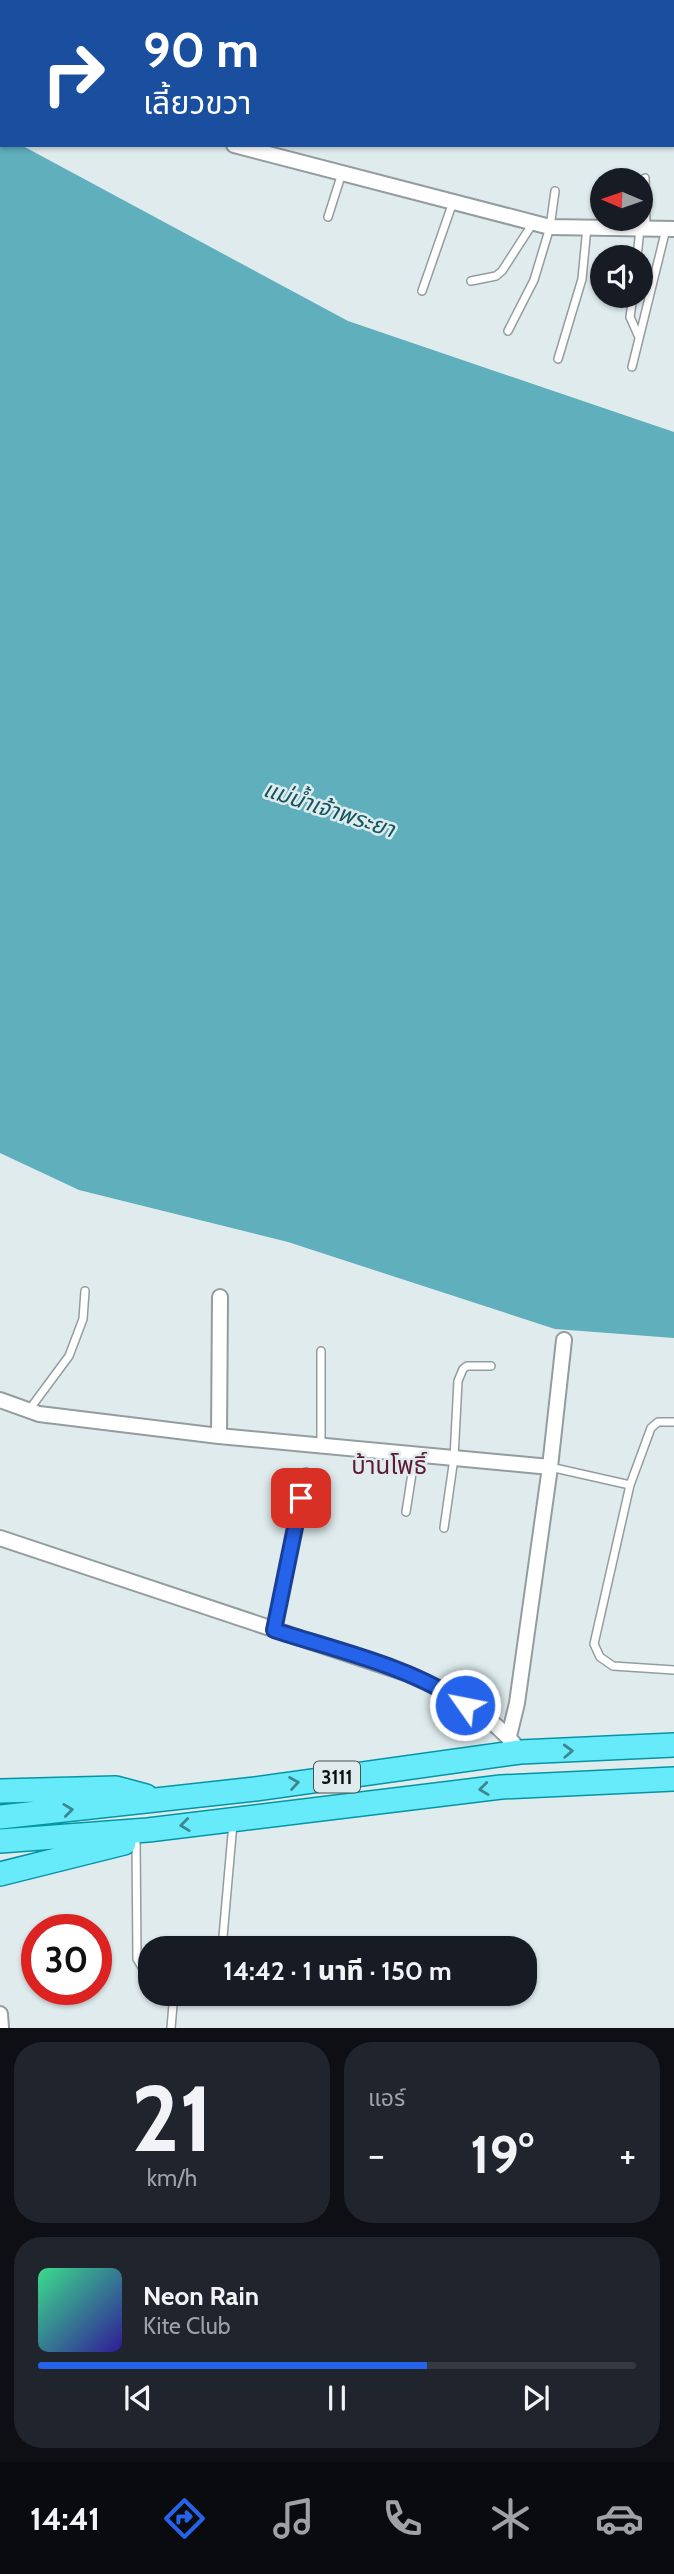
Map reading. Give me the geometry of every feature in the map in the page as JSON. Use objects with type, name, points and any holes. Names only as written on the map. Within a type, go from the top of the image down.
[{"type":"main road","name":"3111","points":[[0,1817],[255,1790],[515,1744],[674,1745]]},
{"type":"main road","name":"3111","points":[[0,1841],[142,1834],[233,1819],[501,1787],[674,1779]]},
{"type":"main road","points":[[0,1791],[116,1788],[159,1799]]},
{"type":"main road","points":[[0,1874],[142,1834]]},
{"type":"street","points":[[241,147],[550,227],[590,226]]},
{"type":"street","points":[[219,1436],[220,1297]]},
{"type":"street","points":[[515,1744],[517,1703],[550,1467],[564,1340]]},
{"type":"street","points":[[0,1400],[39,1414],[219,1436],[550,1467]]},
{"type":"street","points":[[0,1538],[408,1674],[443,1689],[515,1744]]},
{"type":"street","points":[[0,2014],[1,2028]]},
{"type":"lane","points":[[328,217],[342,173]]},
{"type":"lane","points":[[508,331],[534,280],[550,227],[555,191]]},
{"type":"lane","points":[[422,291],[453,201]]},
{"type":"lane","points":[[471,281],[496,276],[502,271],[533,223]]},
{"type":"lane","points":[[558,359],[582,279],[587,226]]},
{"type":"lane","points":[[632,367],[638,336],[670,229]]},
{"type":"lane","points":[[631,308],[630,317],[638,336]]},
{"type":"lane","points":[[28,1410],[69,1356],[83,1319],[85,1291]]},
{"type":"lane","points":[[321,1351],[321,1446]]},
{"type":"lane","points":[[444,1528],[454,1458],[458,1381],[467,1366],[491,1366]]},
{"type":"lane","points":[[674,1422],[658,1423],[652,1428],[630,1485],[594,1644],[600,1657],[613,1666],[674,1670]]},
{"type":"lane","points":[[406,1512],[415,1454]]},
{"type":"lane","points":[[550,1467],[630,1485]]},
{"type":"lane","points":[[274,1630],[306,1472]]},
{"type":"lane","points":[[223,1936],[233,1819]]},
{"type":"lane","points":[[138,1960],[142,1834]]},
{"type":"lane","points":[[170,2028],[173,2006]]},
{"type":"water","name":"แม่น้ำเจ้าพระยา","points":[[0,147],[25,147],[348,321],[674,432],[674,1338],[555,1329],[288,1242],[79,1190],[0,1153]]},
{"type":"district","name":"บ้านโพธิ์","points":[[389,1465]]},
{"type":"route","points":[[301,1498],[274,1630],[408,1674],[443,1689],[465,1705]]}]
